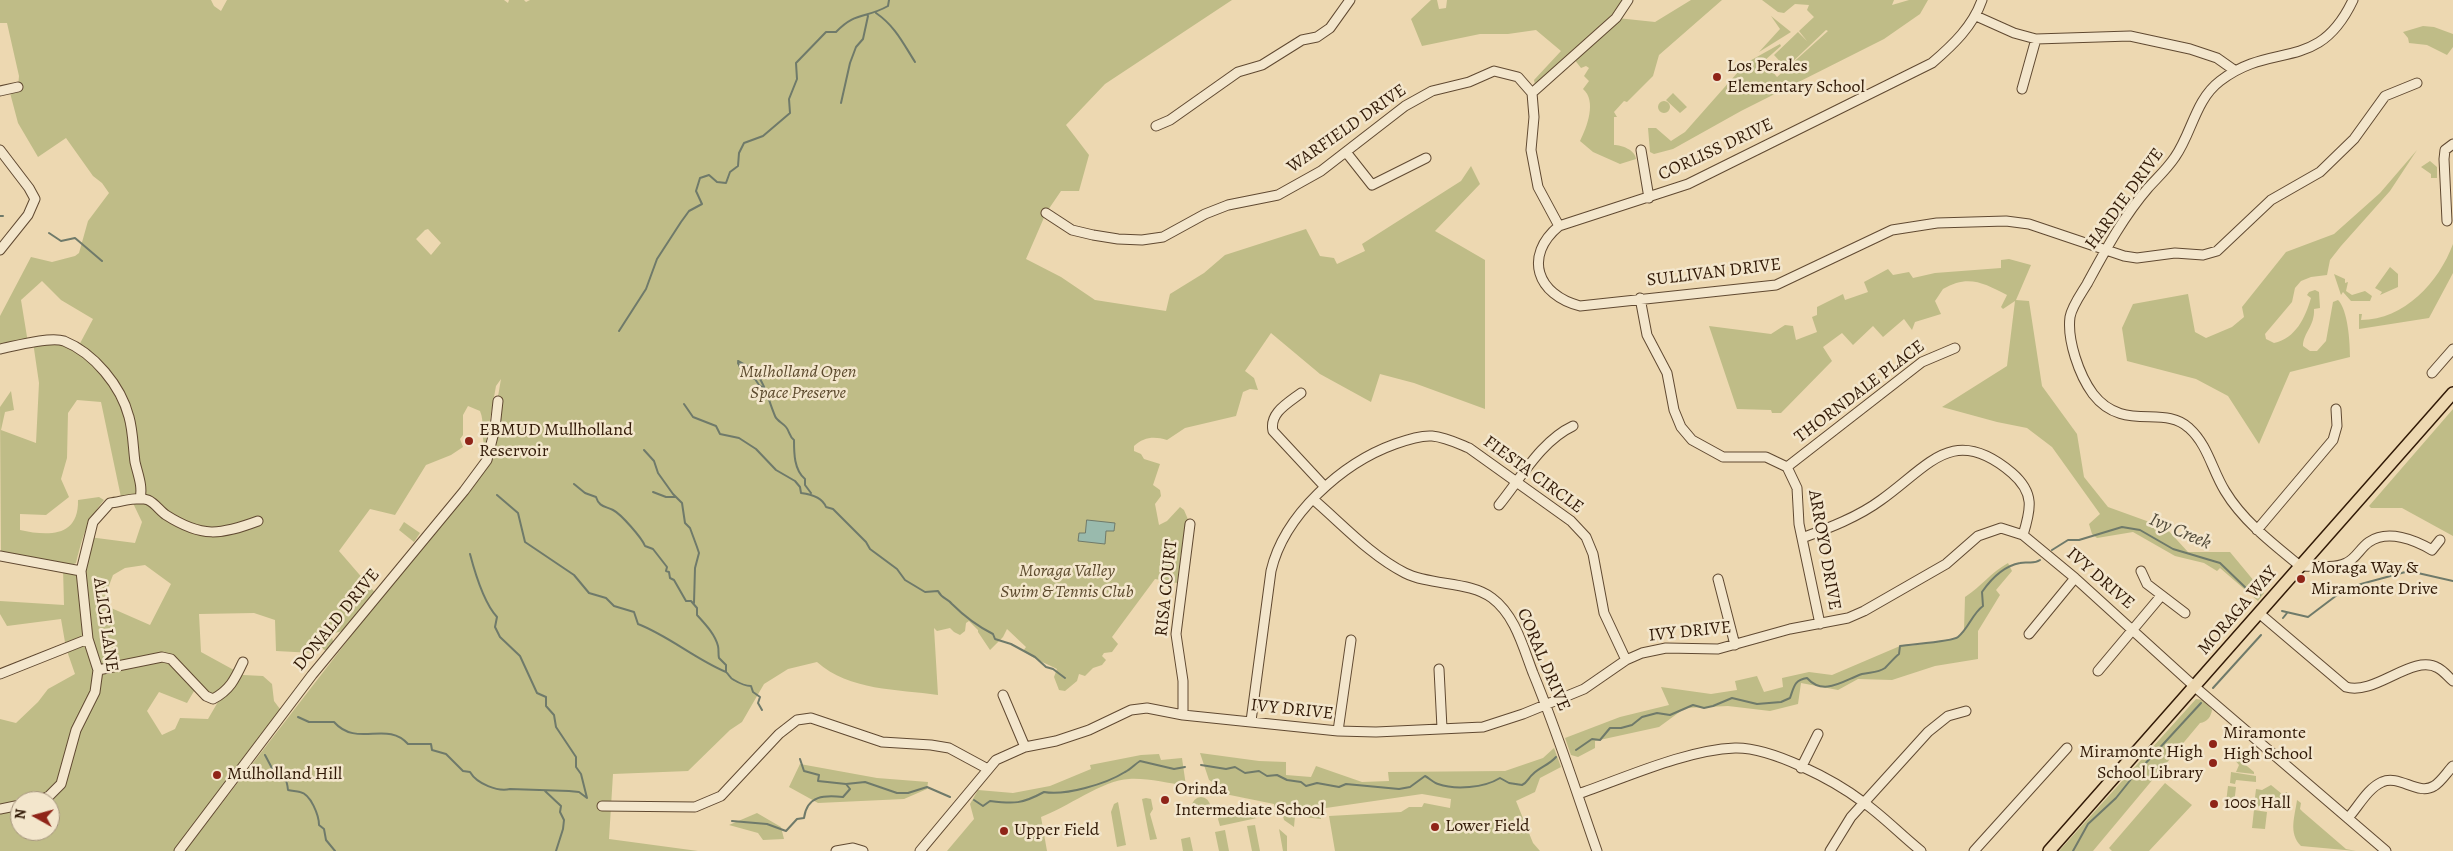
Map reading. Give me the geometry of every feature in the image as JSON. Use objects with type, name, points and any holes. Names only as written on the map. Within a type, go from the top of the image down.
[{"type":"main road","name":"MORAGA WAY","points":[[2049,851],[2260,614],[2453,392]]},
{"type":"street","points":[[1156,126],[1170,120],[1230,77],[1268,62],[1302,40],[1317,37],[1330,28],[1350,0]]},
{"type":"street","points":[[1628,0],[1616,18],[1532,93],[1534,116],[1531,150],[1538,187],[1559,226],[1550,234],[1539,255],[1538,268],[1544,284],[1564,302],[1580,306],[1640,298],[1647,335],[1666,373],[1674,410],[1681,427],[1692,440],[1723,457],[1766,457],[1787,467]]},
{"type":"street","name":"CORLISS DRIVE","points":[[1559,226],[1649,198],[1703,177],[1932,63],[1953,44],[1976,16],[1982,0]]},
{"type":"street","name":"HARDIE DRIVE","points":[[2300,566],[2257,530],[2227,494],[2203,446],[2187,426],[2174,418],[2135,417],[2119,414],[2104,405],[2092,394],[2070,342],[2069,330],[2071,314],[2106,249],[2148,188],[2162,175],[2176,156],[2193,116],[2213,86],[2234,70],[2262,59],[2293,54],[2314,47],[2343,20],[2353,0]]},
{"type":"street","points":[[1976,16],[2014,33],[2036,39],[2130,36],[2207,54],[2234,70]]},
{"type":"street","points":[[2022,90],[2036,39]]},
{"type":"street","name":"WARFIELD DRIVE","points":[[1046,213],[1072,230],[1093,235],[1118,240],[1142,240],[1163,237],[1205,214],[1228,205],[1278,195],[1322,170],[1405,106],[1432,91],[1469,82],[1494,71],[1518,77],[1525,82],[1532,93]]},
{"type":"street","name":"SULLIVAN DRIVE","points":[[1640,298],[1776,285],[1892,230],[1913,225],[2006,221],[2029,224],[2124,256],[2137,258],[2175,253],[2203,254],[2216,251],[2271,200],[2320,172],[2354,139],[2385,96],[2417,83]]},
{"type":"street","points":[[0,91],[18,87]]},
{"type":"street","points":[[2447,221],[2444,159],[2445,150],[2453,144]]},
{"type":"street","points":[[0,150],[29,188],[34,200],[28,215],[0,250]]},
{"type":"street","points":[[1641,150],[1649,198]]},
{"type":"street","points":[[1346,152],[1372,185],[1426,158]]},
{"type":"street","points":[[0,349],[33,342],[62,340],[94,361],[120,392],[129,417],[142,489],[140,499],[149,500],[178,523],[202,532],[228,532],[258,521]]},
{"type":"street","name":"THORNDALE PLACE","points":[[1787,467],[1922,362],[1955,348]]},
{"type":"street","points":[[2432,373],[2453,349]]},
{"type":"street","points":[[1301,393],[1276,413],[1272,425],[1273,431],[1326,488]]},
{"type":"street","name":"DONALD DRIVE","points":[[179,851],[312,675],[464,492],[481,468],[489,452],[498,402]]},
{"type":"street","points":[[2257,530],[2333,440],[2337,426],[2336,409]]},
{"type":"street","points":[[1499,506],[1558,433],[1573,426]]},
{"type":"street","name":"FIESTA CIRCLE","points":[[1251,721],[1275,555],[1286,532],[1345,469],[1368,456],[1409,440],[1432,436],[1450,440],[1469,448],[1571,521],[1586,537],[1593,554],[1604,613],[1626,660]]},
{"type":"street","points":[[1802,538],[1827,529],[1881,500],[1934,458],[1961,450],[1981,453],[1992,458],[2024,485],[2030,497],[2030,509],[2023,535]]},
{"type":"street","name":"ARROYO DRIVE","points":[[1787,467],[1797,488],[1802,538],[1820,624]]},
{"type":"street","name":"ALICE LANE","points":[[54,791],[61,784],[76,730],[95,692],[98,670],[88,639],[81,571],[93,522],[110,504],[140,499]]},
{"type":"street","name":"CORAL DRIVE","points":[[1314,500],[1388,563],[1400,570],[1420,579],[1478,590],[1502,606],[1514,626],[1546,705],[1597,851]]},
{"type":"street","name":"RISA COURT","points":[[1183,715],[1183,681],[1176,634],[1190,524]]},
{"type":"street","name":"IVY DRIVE","points":[[920,851],[986,768],[996,760],[1025,747],[1056,741],[1089,730],[1130,710],[1147,708],[1183,715],[1338,732],[1482,727],[1546,705],[1584,689],[1626,660],[1642,653],[1666,648],[1698,650],[1735,645],[1790,628],[1848,618],[1872,607],[1946,564],[1971,541],[1989,531],[2001,528],[2023,535],[2075,578],[2195,687],[2386,851]]},
{"type":"street","points":[[2300,566],[2345,564],[2353,559],[2370,542],[2388,537],[2413,540],[2432,550],[2440,540]]},
{"type":"street","points":[[0,556],[81,571]]},
{"type":"street","points":[[2141,571],[2147,584],[2185,613]]},
{"type":"street","points":[[2028,634],[2075,578]]},
{"type":"street","points":[[1718,579],[1735,645]]},
{"type":"street","points":[[2098,671],[2134,631],[2161,596]]},
{"type":"street","points":[[2260,614],[2346,687],[2360,689],[2426,665],[2438,668],[2453,681]]},
{"type":"street","points":[[0,674],[88,639]]},
{"type":"street","points":[[1338,732],[1351,640]]},
{"type":"street","points":[[98,670],[162,657],[171,658],[206,696],[213,699],[223,694],[234,684],[243,662]]},
{"type":"street","points":[[1439,669],[1442,728]]},
{"type":"street","points":[[1003,695],[1025,747]]},
{"type":"street","points":[[1830,851],[1851,817],[1928,732],[1948,716],[1966,711]]},
{"type":"street","points":[[602,806],[695,807],[706,804],[721,796],[779,734],[797,720],[811,718],[882,742],[931,744],[949,748],[986,768]]},
{"type":"street","points":[[1801,768],[1818,734]]},
{"type":"street","points":[[1578,794],[1696,754],[1736,748],[1754,750],[1801,768],[1848,792],[1865,803],[1921,851]]},
{"type":"street","points":[[1974,851],[2067,748]]},
{"type":"street","points":[[2348,818],[2376,785],[2383,781],[2394,780],[2430,788],[2436,785],[2453,766]]},
{"type":"street","points":[[836,851],[853,848],[863,851]]},
{"type":"green space","points":[[0,0],[211,0],[214,6],[221,11],[227,0],[504,0],[508,3],[509,0],[524,0],[526,2],[530,0],[1232,0],[1105,84],[1066,125],[1089,155],[1079,191],[1061,191],[1046,213],[1026,259],[1061,277],[1095,300],[1166,311],[1170,294],[1204,273],[1225,255],[1306,229],[1320,256],[1334,258],[1337,264],[1365,251],[1362,244],[1461,181],[1471,166],[1480,184],[1435,231],[1485,260],[1485,409],[1414,383],[1380,374],[1371,402],[1320,374],[1271,333],[1245,371],[1254,378],[1258,390],[1250,389],[1243,392],[1236,416],[1185,428],[1167,440],[1149,438],[1134,446],[1134,451],[1141,454],[1144,459],[1160,464],[1153,485],[1160,490],[1161,496],[1155,504],[1159,525],[1167,521],[1180,507],[1184,510],[1190,524],[1187,553],[1181,554],[1177,583],[1155,579],[1112,637],[1118,644],[1112,652],[1104,653],[1102,656],[1106,660],[1102,665],[1093,668],[1085,676],[1079,674],[1077,681],[1065,691],[1059,690],[1054,677],[1057,669],[1023,651],[1026,647],[1007,629],[1003,637],[990,650],[978,630],[969,621],[966,623],[965,631],[960,635],[950,628],[937,631],[934,628],[938,695],[891,690],[859,684],[844,679],[817,662],[788,669],[764,684],[742,722],[730,730],[688,771],[613,774],[609,839],[698,851],[185,851],[487,460],[501,379],[496,386],[485,447],[480,411],[468,406],[463,415],[463,435],[460,439],[463,447],[451,455],[426,465],[395,515],[370,509],[339,551],[378,596],[350,629],[331,634],[335,648],[330,654],[319,646],[314,653],[276,651],[275,620],[254,613],[199,614],[201,652],[243,675],[263,676],[272,684],[274,701],[283,713],[179,851],[0,851],[0,719],[16,723],[38,702],[48,689],[75,674],[66,648],[61,619],[7,626],[0,614],[0,601],[64,605],[63,568],[81,571],[89,537],[135,543],[142,522],[132,501],[122,502],[101,402],[77,400],[68,413],[67,458],[61,479],[69,497],[46,515],[20,514],[20,530],[41,533],[60,532],[73,522],[77,512],[78,500],[99,497],[104,500],[93,515],[86,530],[76,563],[72,565],[1,554],[0,407],[11,391],[14,410],[5,412],[1,430],[36,443],[39,383],[33,342],[62,340],[77,349],[93,319],[61,300],[42,281],[21,300],[28,343],[0,349],[0,316],[31,257],[52,262],[75,256],[79,253],[88,221],[109,193],[102,183],[93,176],[66,138],[38,157],[18,123],[9,89],[18,87],[19,76],[7,23],[0,23]],"holes":[[[428,229],[441,243],[431,255],[416,239]],[[145,565],[171,584],[150,625],[102,604],[113,575],[125,568]],[[197,686],[213,699],[222,695],[208,719],[180,718],[175,729],[162,735],[147,711],[159,692],[187,703]]]},
{"type":"green space","points":[[1431,0],[1437,0],[1439,9],[1446,8],[1447,0],[1628,0],[1617,18],[1655,22],[1691,0],[1722,0],[1659,55],[1653,76],[1614,112],[1617,117],[1614,117],[1614,145],[1628,149],[1636,159],[1620,164],[1593,152],[1580,141],[1590,107],[1587,94],[1583,89],[1589,81],[1584,76],[1589,68],[1586,66],[1581,68],[1574,59],[1536,90],[1534,80],[1561,51],[1536,30],[1508,34],[1480,34],[1422,46],[1411,19]]},
{"type":"green space","points":[[1762,0],[1894,0],[1892,5],[1909,0],[1928,0],[1920,14],[1884,39],[1741,111],[1673,149],[1654,154],[1650,152],[1648,128],[1656,128],[1671,141],[1685,132],[1746,63],[1780,44],[1781,46],[1764,61],[1777,77],[1828,31],[1826,30],[1786,68],[1774,55],[1798,32],[1807,41],[1799,31],[1814,17],[1807,10],[1809,5],[1795,4],[1784,13],[1778,12]]},
{"type":"green space","points":[[1771,16],[1791,32],[1759,52],[1780,29]]},
{"type":"green space","points":[[2423,26],[2434,27],[2453,34],[2453,47],[2447,55],[2427,45],[2409,43],[2408,38],[2403,32]]},
{"type":"green space","points":[[1673,93],[1687,107],[1680,113],[1666,100]]},
{"type":"green space","points":[[1664,101],[1670,107],[1664,113],[1658,107]]},
{"type":"green space","points":[[2417,150],[2390,191],[2330,260],[2327,275],[2311,277],[2301,281],[2295,288],[2292,302],[2265,334],[2266,339],[2274,343],[2294,332],[2309,305],[2311,298],[2307,295],[2315,290],[2319,292],[2320,308],[2314,309],[2313,320],[2303,346],[2310,351],[2317,351],[2326,341],[2333,302],[2338,300],[2346,318],[2350,357],[2290,372],[2259,444],[2228,396],[2196,379],[2127,361],[2122,328],[2133,304],[2188,294],[2195,332],[2206,338],[2232,327],[2244,317],[2242,307],[2286,252],[2334,234],[2380,193]]},
{"type":"green space","points":[[2430,161],[2437,167],[2437,178],[2431,178],[2431,174],[2421,167]]},
{"type":"green space","points":[[2453,244],[2453,273],[2429,318],[2359,329],[2359,314],[2362,314],[2361,320],[2377,318],[2392,313],[2418,296],[2439,272]]},
{"type":"green space","points":[[2009,259],[2031,265],[2016,300],[2029,301],[2042,386],[2077,434],[2084,477],[2108,507],[2166,528],[2188,552],[2230,552],[2264,593],[2258,601],[2220,568],[2217,571],[2204,563],[2175,556],[2133,532],[2097,538],[2092,534],[2089,524],[2100,514],[2052,447],[2027,428],[1942,407],[2007,366],[2015,301],[2003,309],[2001,307],[2007,295],[1983,284],[1968,281],[1960,282],[1943,289],[1935,301],[1941,314],[1915,322],[1912,330],[1904,319],[1883,337],[1873,326],[1853,345],[1842,333],[1823,347],[1832,361],[1781,413],[1772,413],[1771,410],[1737,409],[1709,326],[1771,334],[1785,325],[1793,326],[1796,340],[1817,332],[1812,317],[1817,315],[1817,307],[1843,294],[1845,300],[1868,292],[1864,282],[1888,269],[1893,275],[1909,272],[1913,278],[1935,273],[2001,268],[2001,260]]},
{"type":"green space","points":[[2390,267],[2398,274],[2398,287],[2380,295],[2382,292],[2375,288]]},
{"type":"green space","points":[[2334,274],[2345,279],[2345,283],[2348,282],[2346,291],[2352,295],[2365,291],[2372,296],[2370,301],[2351,301],[2343,292],[2341,295]]},
{"type":"green space","points":[[2453,409],[2453,536],[2402,508],[2371,508],[2369,506]]},
{"type":"green space","points":[[404,522],[420,533],[414,542],[399,530]]},
{"type":"green space","points":[[2008,563],[2012,571],[1996,590],[2000,595],[1978,631],[1978,659],[1935,666],[1892,680],[1858,679],[1838,690],[1801,683],[1798,704],[1770,711],[1728,706],[1685,708],[1659,727],[1595,741],[1595,748],[1578,757],[1571,755],[1565,738],[1620,717],[1669,705],[1661,687],[1711,694],[1737,690],[1735,681],[1757,676],[1764,692],[1783,687],[1782,678],[1809,672],[1832,675],[1900,646],[1957,638],[1964,630],[1965,597]]},
{"type":"green space","points":[[2196,699],[2204,700],[2212,710],[2210,717],[2205,722],[2200,723],[2093,851],[2059,851]]},
{"type":"green space","points":[[1554,748],[1561,767],[1540,778],[1535,792],[1516,801],[1533,843],[1540,851],[1335,851],[1329,816],[1401,812],[1409,807],[1422,807],[1424,803],[1450,808],[1451,799],[1422,794],[1326,808],[1274,807],[1274,804],[1225,794],[1218,785],[1209,780],[1200,753],[1259,761],[1286,762],[1286,775],[1311,777],[1316,766],[1362,782],[1389,781],[1388,772],[1505,771],[1543,758]]},
{"type":"green space","points":[[1159,754],[1161,760],[1182,758],[1186,786],[1150,780],[1129,779],[1096,789],[1041,817],[1047,851],[947,851],[974,819],[970,804],[978,790],[1013,793],[1050,786],[1091,769],[1090,765],[1141,755]]},
{"type":"green space","points":[[2234,755],[2254,774],[2236,772],[2239,765],[2233,758]]},
{"type":"green space","points":[[800,764],[877,778],[928,782],[927,789],[904,799],[818,803],[789,787]]},
{"type":"green space","points":[[2231,772],[2256,776],[2256,782],[2236,780],[2235,784],[2230,783]]},
{"type":"green space","points":[[2165,783],[2192,805],[2149,851],[2112,851],[2109,848]]},
{"type":"green space","points":[[2271,785],[2282,794],[2287,792],[2285,808],[2254,806],[2256,789],[2262,790]]},
{"type":"green space","points":[[2228,786],[2236,787],[2234,804],[2226,803]]},
{"type":"green space","points":[[1201,797],[1207,800],[1210,806],[1207,812],[1201,815],[1195,812],[1192,806],[1195,800]]},
{"type":"green space","points":[[1142,799],[1151,799],[1153,809],[1150,814],[1157,839],[1150,840]]},
{"type":"green space","points":[[2297,800],[2301,803],[2300,809],[2303,812],[2346,849],[2356,851],[2301,846],[2293,830]]},
{"type":"green space","points":[[1118,802],[1126,845],[1117,847],[1111,812],[1114,804]]},
{"type":"green space","points":[[2254,810],[2267,812],[2265,829],[2252,828]]},
{"type":"green space","points":[[1222,811],[1257,818],[1220,826],[1218,819]]},
{"type":"green space","points":[[1282,812],[1321,816],[1321,819],[1295,816],[1294,827],[1284,820]]},
{"type":"green space","points":[[757,813],[781,827],[784,839],[763,840],[758,833],[729,825]]},
{"type":"green space","points":[[1255,825],[1260,851],[1252,851],[1247,826]]},
{"type":"green space","points":[[1279,829],[1287,836],[1287,851],[1283,851]]},
{"type":"green space","points":[[1225,830],[1229,851],[1219,851],[1215,832]]},
{"type":"green space","points":[[1190,837],[1193,851],[1183,851],[1181,839]]},
{"type":"shaded area","points":[[1087,520],[1115,523],[1114,531],[1106,531],[1105,544],[1078,541],[1079,533],[1085,533]]},
{"type":"waterway","points":[[619,331],[646,289],[657,259],[681,222],[689,211],[702,204],[696,191],[700,178],[709,175],[717,182],[726,183],[730,172],[738,166],[739,153],[744,143],[763,136],[790,113],[789,99],[797,79],[796,63],[826,32],[836,32],[849,21],[888,6],[889,0]]},
{"type":"waterway","points":[[876,13],[894,29],[915,62]]},
{"type":"waterway","points":[[841,103],[850,63],[856,47],[863,39],[868,16]]},
{"type":"waterway","points":[[49,233],[61,241],[75,238],[102,261]]},
{"type":"waterway","points":[[738,361],[747,366],[759,378],[776,418],[786,427],[794,440],[797,466],[805,479],[805,485],[811,493]]},
{"type":"waterway","points":[[738,363],[744,375],[755,379],[764,388]]},
{"type":"waterway","points":[[684,404],[693,417],[716,426],[720,434],[739,438],[756,449],[776,470],[795,481],[800,487],[801,493],[815,497],[822,501],[826,507],[833,509],[866,542],[870,549],[897,569],[905,580],[925,592],[938,591],[941,596],[966,617],[993,634],[995,639],[1011,644],[1035,657],[1046,667],[1053,669],[1065,678]]},
{"type":"waterway","points":[[644,450],[654,461],[658,473],[673,494],[682,503],[685,523],[690,528],[699,553],[695,568],[694,603]]},
{"type":"waterway","points":[[574,484],[585,493],[596,497],[601,504],[617,512],[636,532],[645,546],[653,549],[667,567],[666,571],[669,572],[670,578],[674,580],[686,601],[691,601],[697,608],[697,615],[715,637],[719,658],[726,665],[726,672]]},
{"type":"waterway","points":[[653,492],[666,497],[675,497]]},
{"type":"waterway","points":[[497,495],[518,513],[525,542],[574,575],[589,593],[606,598],[614,606],[634,612],[638,624],[726,672],[742,684],[751,686],[753,692],[760,697],[758,703],[762,710]]},
{"type":"waterway","name":"Ivy Creek","points":[[2052,550],[2068,540],[2079,540],[2122,527],[2140,530],[2173,549],[2220,563],[2247,589],[2260,595]]},
{"type":"waterway","points":[[470,554],[485,596],[497,617],[495,627],[500,637],[520,656],[537,693],[546,697],[546,706],[554,715],[556,727],[576,757],[576,767],[581,774],[587,798]]},
{"type":"waterway","points":[[1576,750],[1592,739],[1600,740],[1610,728],[1632,725],[1642,717],[1657,713],[1670,715],[1693,705],[1704,708],[1732,698],[1757,704],[1781,702],[1790,698],[1799,680],[1807,678],[1814,684],[1827,687],[1862,674],[1880,671],[1899,654],[1900,646],[1940,642],[1958,637],[1983,606],[1982,592],[1989,582],[2009,567],[2040,560]]},
{"type":"waterway","points":[[2282,611],[2308,617],[2341,592],[2361,584],[2409,571],[2453,581]]},
{"type":"waterway","name":"Ivy Creek","points":[[2283,618],[2287,613]]},
{"type":"waterway","points":[[2213,688],[2261,635]]},
{"type":"waterway","points":[[2073,851],[2088,824],[2116,798],[2201,703]]},
{"type":"waterway","points":[[298,717],[309,722],[334,722],[352,733],[391,734],[400,737],[408,744],[431,744],[432,750],[446,754],[463,771],[470,772],[478,780],[494,788],[579,792],[587,798]]},
{"type":"waterway","points":[[265,755],[274,772],[284,778],[288,790],[300,792],[311,801],[318,816],[319,825],[324,829],[326,840],[335,851]]},
{"type":"waterway","points":[[1201,765],[1226,769],[1235,767],[1245,773],[1259,771],[1267,776],[1277,775],[1287,780],[1301,782],[1306,786],[1317,783],[1339,787],[1346,784],[1399,789],[1410,787],[1425,776],[1436,783],[1453,787],[1478,786],[1500,778],[1509,783],[1522,785],[1526,783],[1531,775],[1556,757]]},
{"type":"waterway","points":[[800,759],[804,771],[819,775],[818,781],[846,784],[865,782],[897,793],[908,793],[927,787],[950,797]]},
{"type":"waterway","points":[[974,800],[983,806],[990,801],[1018,802],[1030,799],[1044,792],[1074,791],[1107,781],[1127,771],[1140,761],[1174,769],[1185,767]]},
{"type":"waterway","points":[[732,821],[767,824],[786,831],[797,819],[804,818],[809,805],[818,798],[830,796],[843,797],[850,789],[846,784]]},
{"type":"waterway","points":[[545,791],[561,806],[560,812],[564,820],[556,851]]},
{"type":"place","name":"Los Perales Elementary School","points":[[1717,77]]},
{"type":"place","name":"EBMUD Mullholland Reservoir","points":[[469,441]]},
{"type":"place","name":"Moraga Way & Miramonte Drive","points":[[2301,579]]},
{"type":"place","name":"Miramonte High School","points":[[2213,744]]},
{"type":"place","name":"Miramonte High School Library","points":[[2213,763]]},
{"type":"place","name":"Mulholland Hill","points":[[217,775]]},
{"type":"place","name":"Orinda Intermediate School","points":[[1165,800]]},
{"type":"place","name":"100s Hall","points":[[2214,804]]},
{"type":"place","name":"Lower Field","points":[[1435,827]]},
{"type":"place","name":"Upper Field","points":[[1004,831]]},
{"type":"park label","name":"Mulholland Open Space Preserve","points":[[798,383]]},
{"type":"park label","name":"Moraga Valley Swim & Tennis Club","points":[[1067,582]]}]
